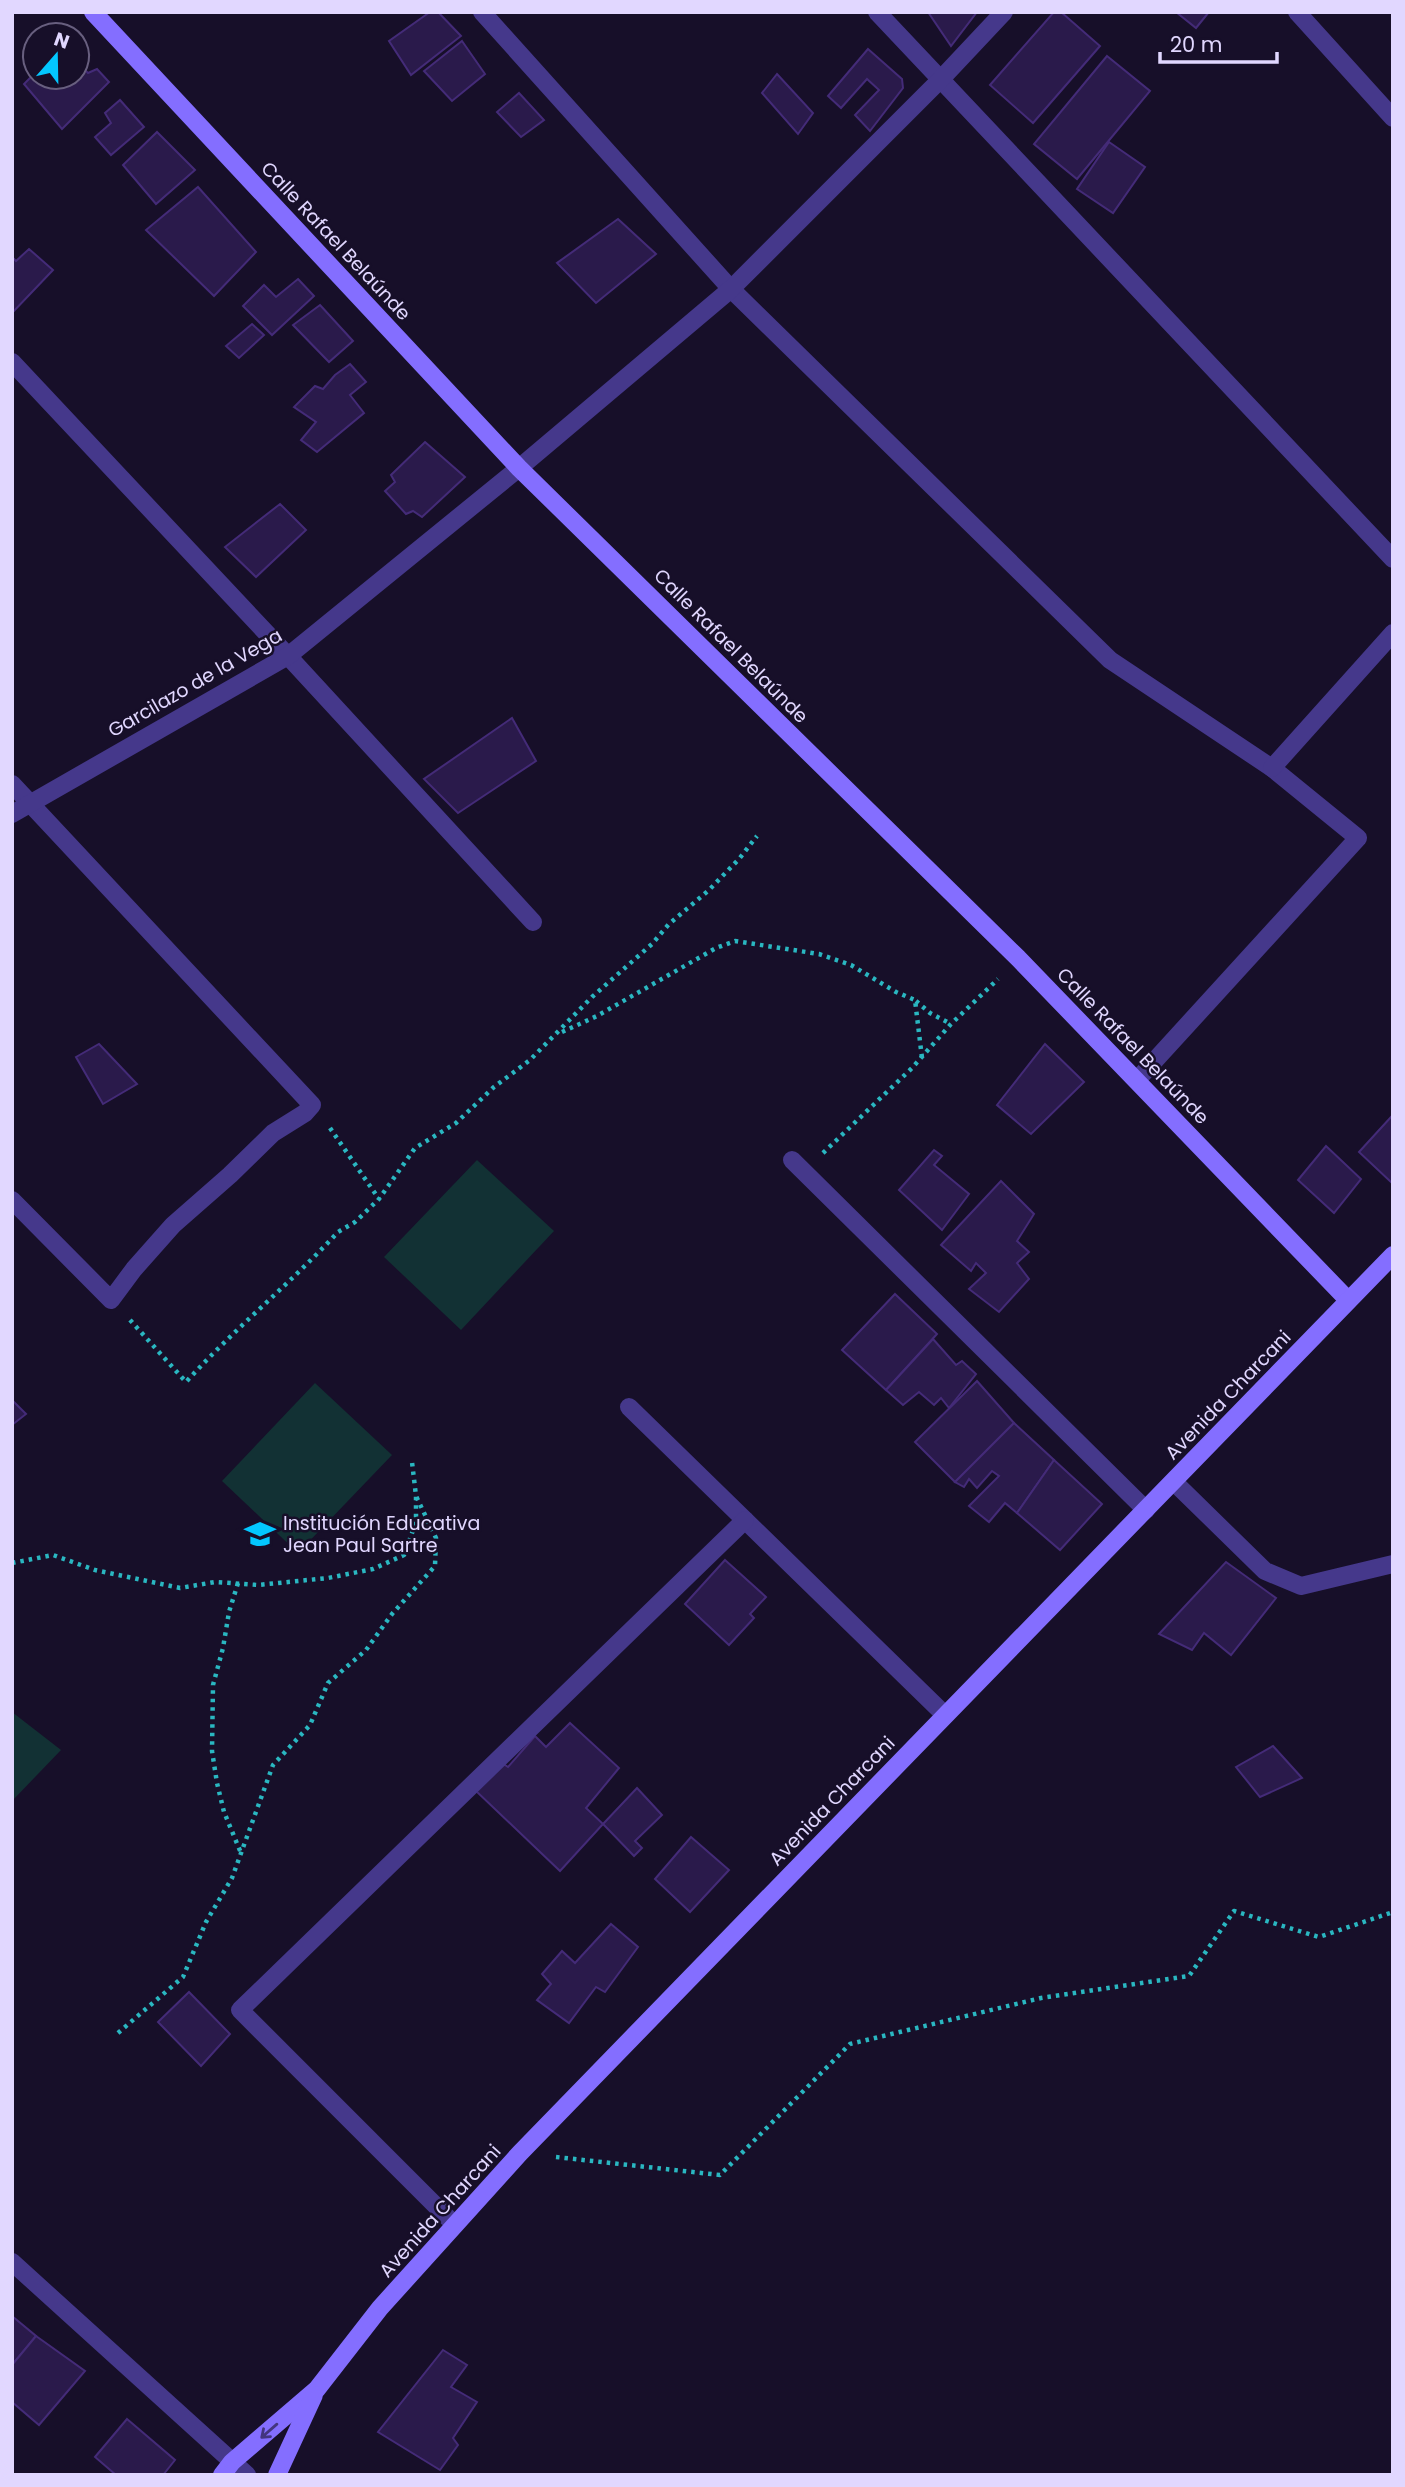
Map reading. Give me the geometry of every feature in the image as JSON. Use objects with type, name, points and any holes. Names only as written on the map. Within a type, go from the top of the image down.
[{"type":"main road","name":"Calle Rafael Belaúnde","points":[[93,12],[519,468],[1018,958],[1348,1300]]},
{"type":"main road","name":"Avenida Charcani","points":[[227,2469],[317,2389],[380,2308],[520,2153],[1393,1255]]},
{"type":"main road","name":"Avenida Charcani","points":[[277,2475],[317,2389]]},
{"type":"street","points":[[482,12],[731,289],[1110,660],[1272,768],[1358,838],[1137,1080]]},
{"type":"street","points":[[877,12],[1393,559]]},
{"type":"street","name":"Garcilazo de la Vega","points":[[12,814],[288,656],[519,468],[731,289],[941,79],[1004,12]]},
{"type":"street","points":[[1297,12],[1393,118]]},
{"type":"street","points":[[12,362],[533,922]]},
{"type":"street","points":[[1272,768],[1393,633]]},
{"type":"street","points":[[12,784],[312,1105],[305,1113],[273,1133],[173,1225],[111,1300],[12,1200]]},
{"type":"street","points":[[792,1160],[1146,1510]]},
{"type":"street","points":[[629,1408],[945,1715]]},
{"type":"street","points":[[1174,1482],[1265,1571],[1301,1586],[1393,1564]]},
{"type":"street","points":[[454,2224],[240,2010],[745,1520]]},
{"type":"street","points":[[12,2262],[227,2469],[247,2475]]},
{"type":"path","points":[[111,1300],[187,1382],[226,1340],[253,1317],[338,1232],[355,1222],[379,1199],[415,1148],[456,1124],[555,1035],[652,944],[668,924],[709,890],[757,836]]},
{"type":"path","points":[[555,1035],[597,1016],[716,948],[735,941],[792,948],[851,965],[915,1000],[930,1013],[951,1024]]},
{"type":"path","points":[[807,1175],[821,1154],[922,1058],[951,1024],[1018,958]]},
{"type":"path","points":[[915,1000],[922,1058]]},
{"type":"path","points":[[327,1124],[379,1199]]},
{"type":"path","points":[[12,1563],[52,1555],[95,1570],[180,1588],[215,1582],[258,1585],[328,1578],[373,1569],[404,1555],[416,1522],[412,1462]]},
{"type":"path","points":[[118,2033],[183,1977],[206,1922],[232,1878],[273,1765],[310,1725],[328,1683],[366,1650],[391,1614],[435,1566],[436,1538],[416,1496]]},
{"type":"path","points":[[238,1583],[213,1685],[212,1751],[224,1812],[241,1853]]},
{"type":"path","points":[[520,2153],[720,2175],[850,2044],[1041,1998],[1189,1976],[1234,1911],[1320,1937],[1393,1912]]},
{"type":"green space","points":[[477,1160],[554,1231],[461,1330],[384,1257]]},
{"type":"green space","points":[[315,1383],[392,1455],[298,1553],[222,1481]]},
{"type":"green space","points":[[12,1712],[61,1750],[12,1801]]},
{"type":"building","points":[[430,12],[438,12],[461,36],[411,75],[389,41]]},
{"type":"building","points":[[928,12],[977,12],[951,46]]},
{"type":"building","points":[[1054,12],[1061,12],[1100,46],[1033,123],[990,85]]},
{"type":"building","points":[[1176,12],[1209,12],[1196,28]]},
{"type":"building","points":[[462,41],[485,74],[452,101],[424,71]]},
{"type":"building","points":[[868,49],[902,79],[903,88],[870,131],[855,115],[879,90],[867,79],[841,108],[828,96]]},
{"type":"building","points":[[1107,56],[1150,91],[1077,179],[1034,144]]},
{"type":"building","points":[[97,69],[109,82],[62,129],[30,91],[91,91],[91,72]]},
{"type":"building","points":[[777,74],[813,113],[798,134],[762,93]]},
{"type":"building","points":[[519,93],[544,120],[521,137],[497,112]]},
{"type":"building","points":[[120,100],[144,127],[111,155],[95,137],[111,123],[105,113]]},
{"type":"building","points":[[157,132],[195,170],[156,204],[123,165]]},
{"type":"building","points":[[1109,142],[1145,167],[1113,213],[1077,189]]},
{"type":"building","points":[[198,187],[256,252],[214,296],[146,230]]},
{"type":"building","points":[[618,219],[656,254],[596,303],[557,263]]},
{"type":"building","points":[[29,249],[53,270],[12,313],[12,257],[16,261]]},
{"type":"building","points":[[298,279],[314,296],[272,335],[243,306],[264,285],[276,297]]},
{"type":"building","points":[[320,305],[353,341],[329,362],[293,325]]},
{"type":"building","points":[[252,324],[264,335],[239,358],[226,346]]},
{"type":"building","points":[[350,364],[366,382],[350,395],[364,413],[317,452],[301,440],[316,422],[294,407],[315,386],[323,389],[335,375]]},
{"type":"building","points":[[425,442],[465,477],[422,517],[413,511],[406,514],[385,491],[395,482],[391,475]]},
{"type":"building","points":[[280,504],[306,530],[256,577],[225,547]]},
{"type":"building","points":[[512,718],[536,761],[458,813],[424,779]]},
{"type":"building","points":[[99,1044],[137,1084],[103,1104],[76,1057]]},
{"type":"building","points":[[1045,1044],[1084,1082],[1031,1134],[997,1105]]},
{"type":"building","points":[[1391,1117],[1393,1119],[1392,1183],[1359,1152]]},
{"type":"building","points":[[1326,1146],[1361,1179],[1334,1213],[1298,1180]]},
{"type":"building","points":[[934,1150],[942,1156],[934,1165],[969,1194],[942,1230],[899,1190]]},
{"type":"building","points":[[1001,1181],[1034,1214],[1017,1241],[1029,1252],[1017,1263],[1029,1279],[999,1312],[969,1289],[986,1273],[976,1263],[971,1271],[941,1245]]},
{"type":"building","points":[[895,1294],[937,1334],[886,1390],[842,1350]]},
{"type":"building","points":[[933,1339],[956,1365],[962,1361],[976,1374],[949,1408],[941,1398],[934,1405],[919,1392],[903,1405],[886,1390]]},
{"type":"building","points":[[977,1381],[1014,1423],[955,1482],[915,1442]]},
{"type":"building","points":[[12,1400],[26,1414],[12,1425]]},
{"type":"building","points":[[1014,1423],[1054,1460],[1017,1513],[1005,1503],[989,1522],[969,1506],[999,1476],[992,1471],[977,1488],[969,1479],[964,1487],[955,1482]]},
{"type":"building","points":[[1054,1460],[1102,1504],[1060,1550],[1017,1513]]},
{"type":"building","points":[[725,1560],[766,1597],[750,1614],[754,1618],[729,1645],[685,1604]]},
{"type":"building","points":[[1226,1562],[1276,1598],[1231,1655],[1204,1633],[1192,1650],[1159,1634]]},
{"type":"building","points":[[570,1723],[619,1768],[586,1808],[603,1824],[560,1871],[476,1791],[502,1763],[508,1767],[535,1736],[546,1747]]},
{"type":"building","points":[[1273,1746],[1302,1778],[1260,1797],[1236,1767]]},
{"type":"building","points":[[637,1788],[662,1815],[635,1841],[642,1848],[634,1856],[603,1824]]},
{"type":"building","points":[[691,1837],[729,1870],[690,1912],[655,1879]]},
{"type":"building","points":[[611,1924],[638,1947],[605,1992],[596,1987],[569,2023],[537,2000],[551,1984],[542,1974],[562,1951],[575,1963]]},
{"type":"building","points":[[189,1992],[230,2034],[201,2066],[158,2022]]},
{"type":"building","points":[[12,2316],[36,2336],[12,2365]]},
{"type":"building","points":[[36,2336],[85,2371],[39,2425],[12,2402],[12,2365]]},
{"type":"building","points":[[443,2350],[467,2365],[451,2387],[477,2402],[453,2438],[458,2445],[440,2470],[378,2432]]},
{"type":"building","points":[[127,2419],[175,2460],[163,2475],[116,2475],[95,2457]]},
{"type":"place","name":"Institución Educativa Jean Paul Sartre","points":[[260,1534]]}]
